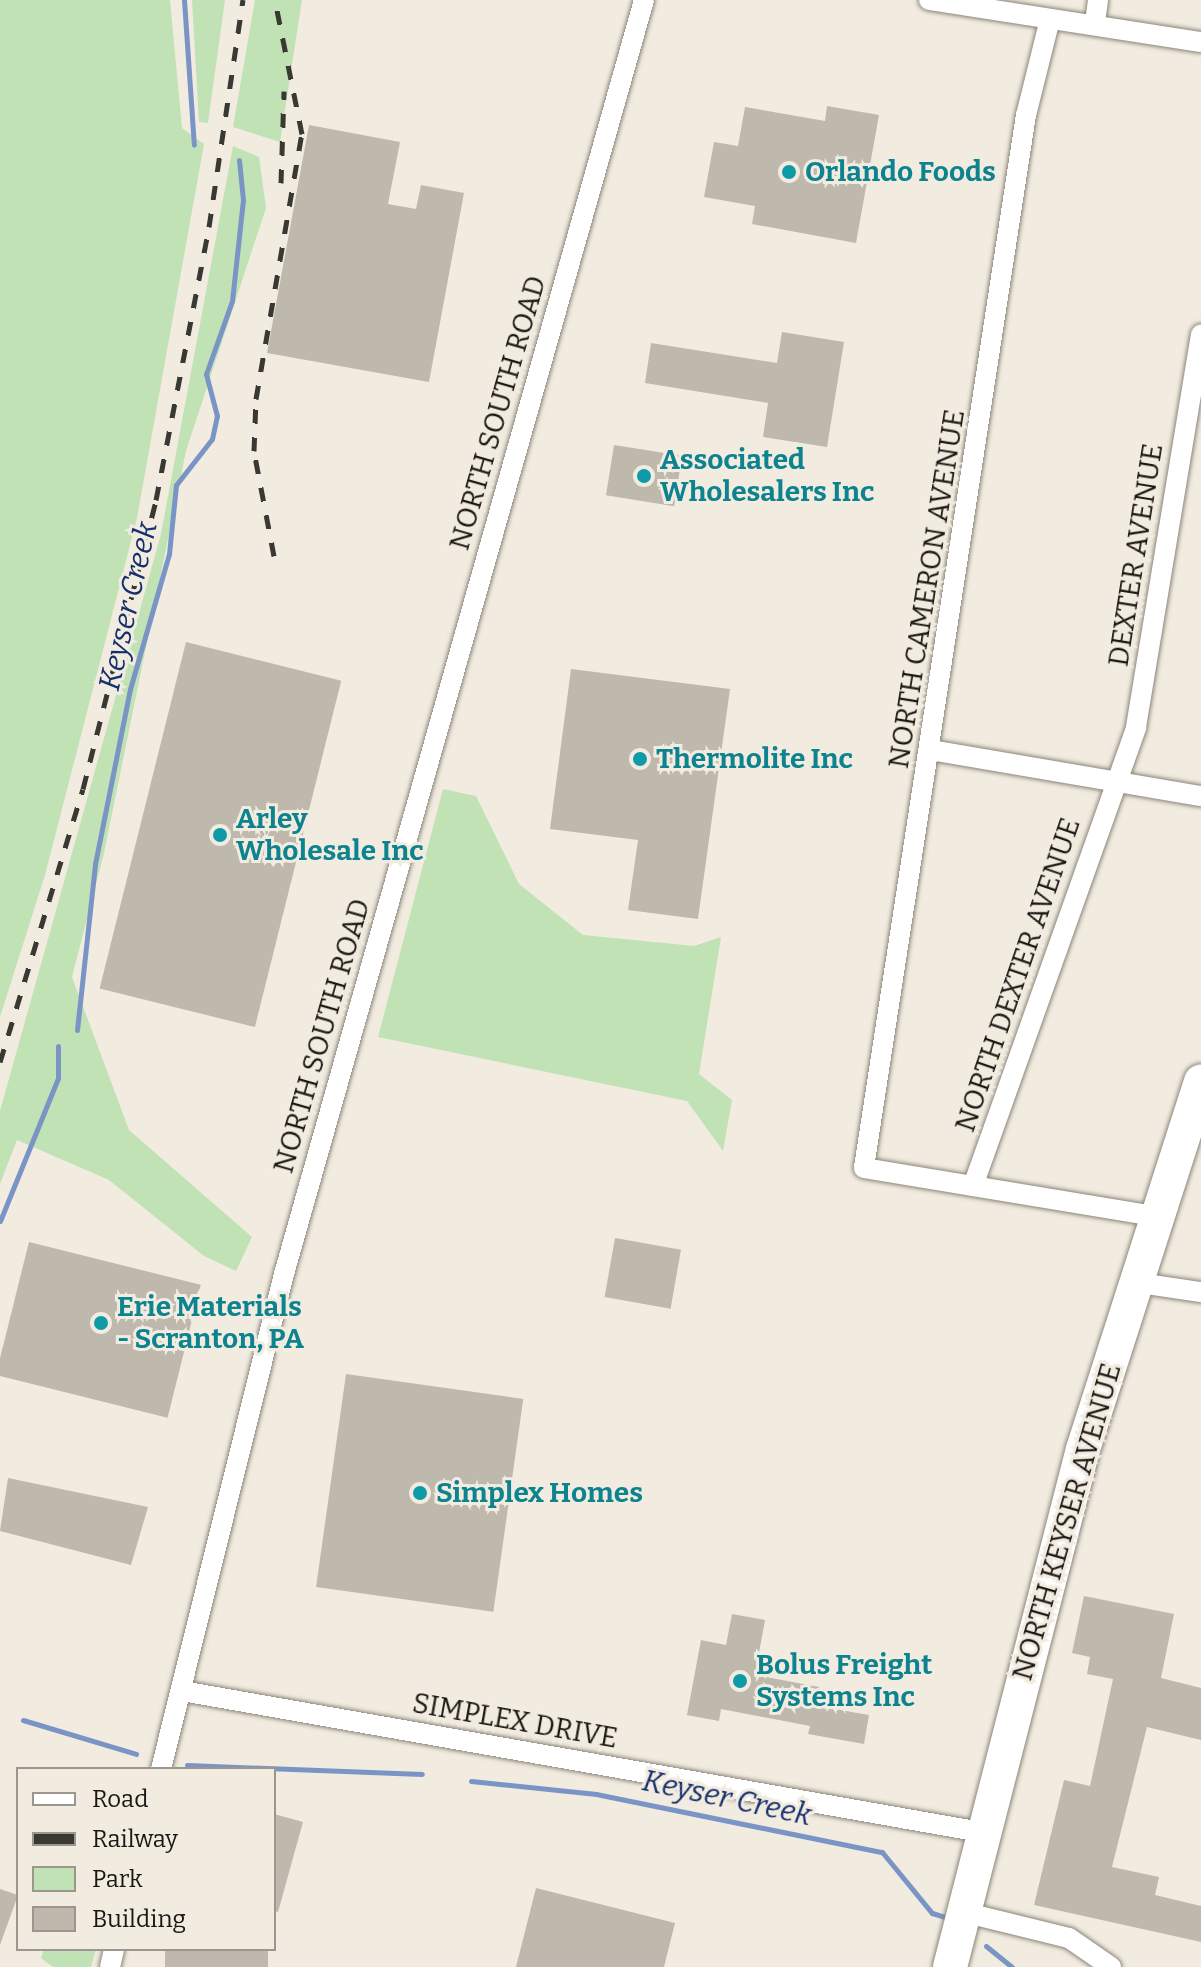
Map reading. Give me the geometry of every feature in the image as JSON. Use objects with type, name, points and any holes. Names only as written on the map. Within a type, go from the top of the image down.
[{"type":"main road","name":"NORTH KEYSER AVENUE","points":[[950,1967],[981,1832],[1133,1282],[1201,1082]]},
{"type":"street","name":"NORTH SOUTH ROAD","points":[[162,1767],[284,1274],[644,0]]},
{"type":"street","points":[[929,0],[1050,19],[1095,22],[1201,42]]},
{"type":"street","points":[[1095,22],[1098,0]]},
{"type":"street","name":"NORTH CAMERON AVENUE","points":[[973,1186],[864,1168],[931,750],[1026,115],[1050,19]]},
{"type":"street","name":"DEXTER AVENUE","points":[[1115,783],[1136,727],[1201,334]]},
{"type":"street","points":[[931,750],[1201,796]]},
{"type":"street","name":"NORTH DEXTER AVENUE","points":[[973,1186],[1115,783]]},
{"type":"street","points":[[973,1186],[1154,1216]]},
{"type":"street","points":[[1133,1282],[1201,1292]]},
{"type":"street","name":"SIMPLEX DRIVE","points":[[182,1691],[981,1832]]},
{"type":"street","points":[[963,1912],[1069,1938],[1111,1967]]},
{"type":"green space","points":[[0,0],[170,0],[182,128],[204,144],[137,518],[45,875],[0,1017]]},
{"type":"green space","points":[[192,0],[225,0],[208,123],[199,122]]},
{"type":"green space","points":[[255,0],[302,0],[280,142],[233,127]]},
{"type":"green space","points":[[233,146],[259,157],[266,208],[186,451],[104,853],[72,977],[129,1130],[252,1237],[236,1271],[204,1256],[109,1180],[17,1140],[0,1184],[0,1111],[161,534]]},
{"type":"green space","points":[[443,789],[476,796],[519,884],[583,935],[694,946],[721,937],[699,1074],[732,1100],[723,1151],[687,1101],[378,1037]]},
{"type":"green space","points":[[43,1951],[95,1951],[91,1967],[53,1967],[41,1958]]},
{"type":"building","name":"Orlando Foods","points":[[827,106],[879,115],[856,243],[752,224],[755,206],[704,197],[714,142],[738,146],[745,107],[825,121]]},
{"type":"building","points":[[309,125],[400,142],[388,204],[416,209],[421,185],[464,193],[429,382],[267,353]]},
{"type":"building","points":[[782,332],[844,342],[827,447],[763,437],[768,403],[645,383],[651,343],[777,363]]},
{"type":"building","name":"Associated Wholesalers Inc","points":[[614,445],[682,456],[674,506],[606,495]]},
{"type":"building","name":"Arley Wholesale Inc","points":[[186,642],[341,681],[255,1027],[100,988]]},
{"type":"building","name":"Thermolite Inc","points":[[571,669],[730,689],[698,919],[628,910],[638,840],[550,829]]},
{"type":"building","points":[[615,1238],[681,1250],[671,1309],[605,1297]]},
{"type":"building","name":"Erie Materials - Scranton, PA","points":[[29,1242],[201,1285],[168,1418],[0,1376],[0,1358]]},
{"type":"building","name":"Simplex Homes","points":[[346,1374],[523,1399],[493,1612],[316,1587]]},
{"type":"building","points":[[8,1478],[148,1507],[131,1565],[0,1531]]},
{"type":"building","points":[[1084,1596],[1174,1614],[1161,1678],[1201,1688],[1201,1740],[1147,1727],[1112,1867],[1159,1877],[1155,1895],[1201,1906],[1201,1942],[1034,1905],[1064,1780],[1090,1786],[1113,1679],[1087,1674],[1090,1657],[1072,1653]]},
{"type":"building","name":"Bolus Freight Systems Inc","points":[[732,1614],[765,1620],[755,1675],[819,1687],[818,1692],[838,1696],[835,1709],[869,1715],[864,1744],[808,1734],[810,1726],[721,1709],[719,1721],[687,1715],[701,1640],[726,1645]]},
{"type":"building","points":[[276,1815],[303,1822],[276,1912]]},
{"type":"building","points":[[536,1888],[675,1923],[664,1967],[516,1967]]},
{"type":"building","points":[[0,1889],[16,1894],[16,1901],[0,1945]]},
{"type":"building","points":[[165,1951],[268,1951],[268,1967],[165,1967]]},
{"type":"waterway","name":"Keyser Creek","points":[[184,0],[194,145]]},
{"type":"waterway","name":"Keyser Creek","points":[[77,1030],[95,864],[130,689],[169,554],[176,485],[212,439],[217,416],[206,374],[232,301],[243,200],[239,160]]},
{"type":"waterway","name":"Keyser Creek","points":[[0,1221],[58,1078],[58,1046]]},
{"type":"waterway","name":"Keyser Creek","points":[[23,1720],[136,1754]]},
{"type":"waterway","name":"Keyser Creek","points":[[187,1765],[239,1767]]},
{"type":"waterway","name":"Keyser Creek","points":[[276,1768],[422,1774]]},
{"type":"waterway","name":"Keyser Creek","points":[[471,1781],[596,1794],[882,1852],[932,1913],[945,1917]]},
{"type":"waterway","name":"Keyser Creek","points":[[986,1946],[1012,1967]]},
{"type":"railway","points":[[0,1062],[83,789],[156,500],[209,227],[243,0]]},
{"type":"railway","points":[[274,556],[254,451],[256,399],[302,134],[275,0]]},
{"type":"railway","points":[[281,183],[284,91]]},
{"type":"place","name":"Orlando Foods","points":[[789,172]]},
{"type":"place","name":"Associated Wholesalers Inc","points":[[644,476]]},
{"type":"place","name":"Thermolite Inc","points":[[640,759]]},
{"type":"place","name":"Arley Wholesale Inc","points":[[220,835]]},
{"type":"place","name":"Erie Materials - Scranton, PA","points":[[101,1323]]},
{"type":"place","name":"Simplex Homes","points":[[420,1493]]},
{"type":"place","name":"Bolus Freight Systems Inc","points":[[740,1681]]}]
